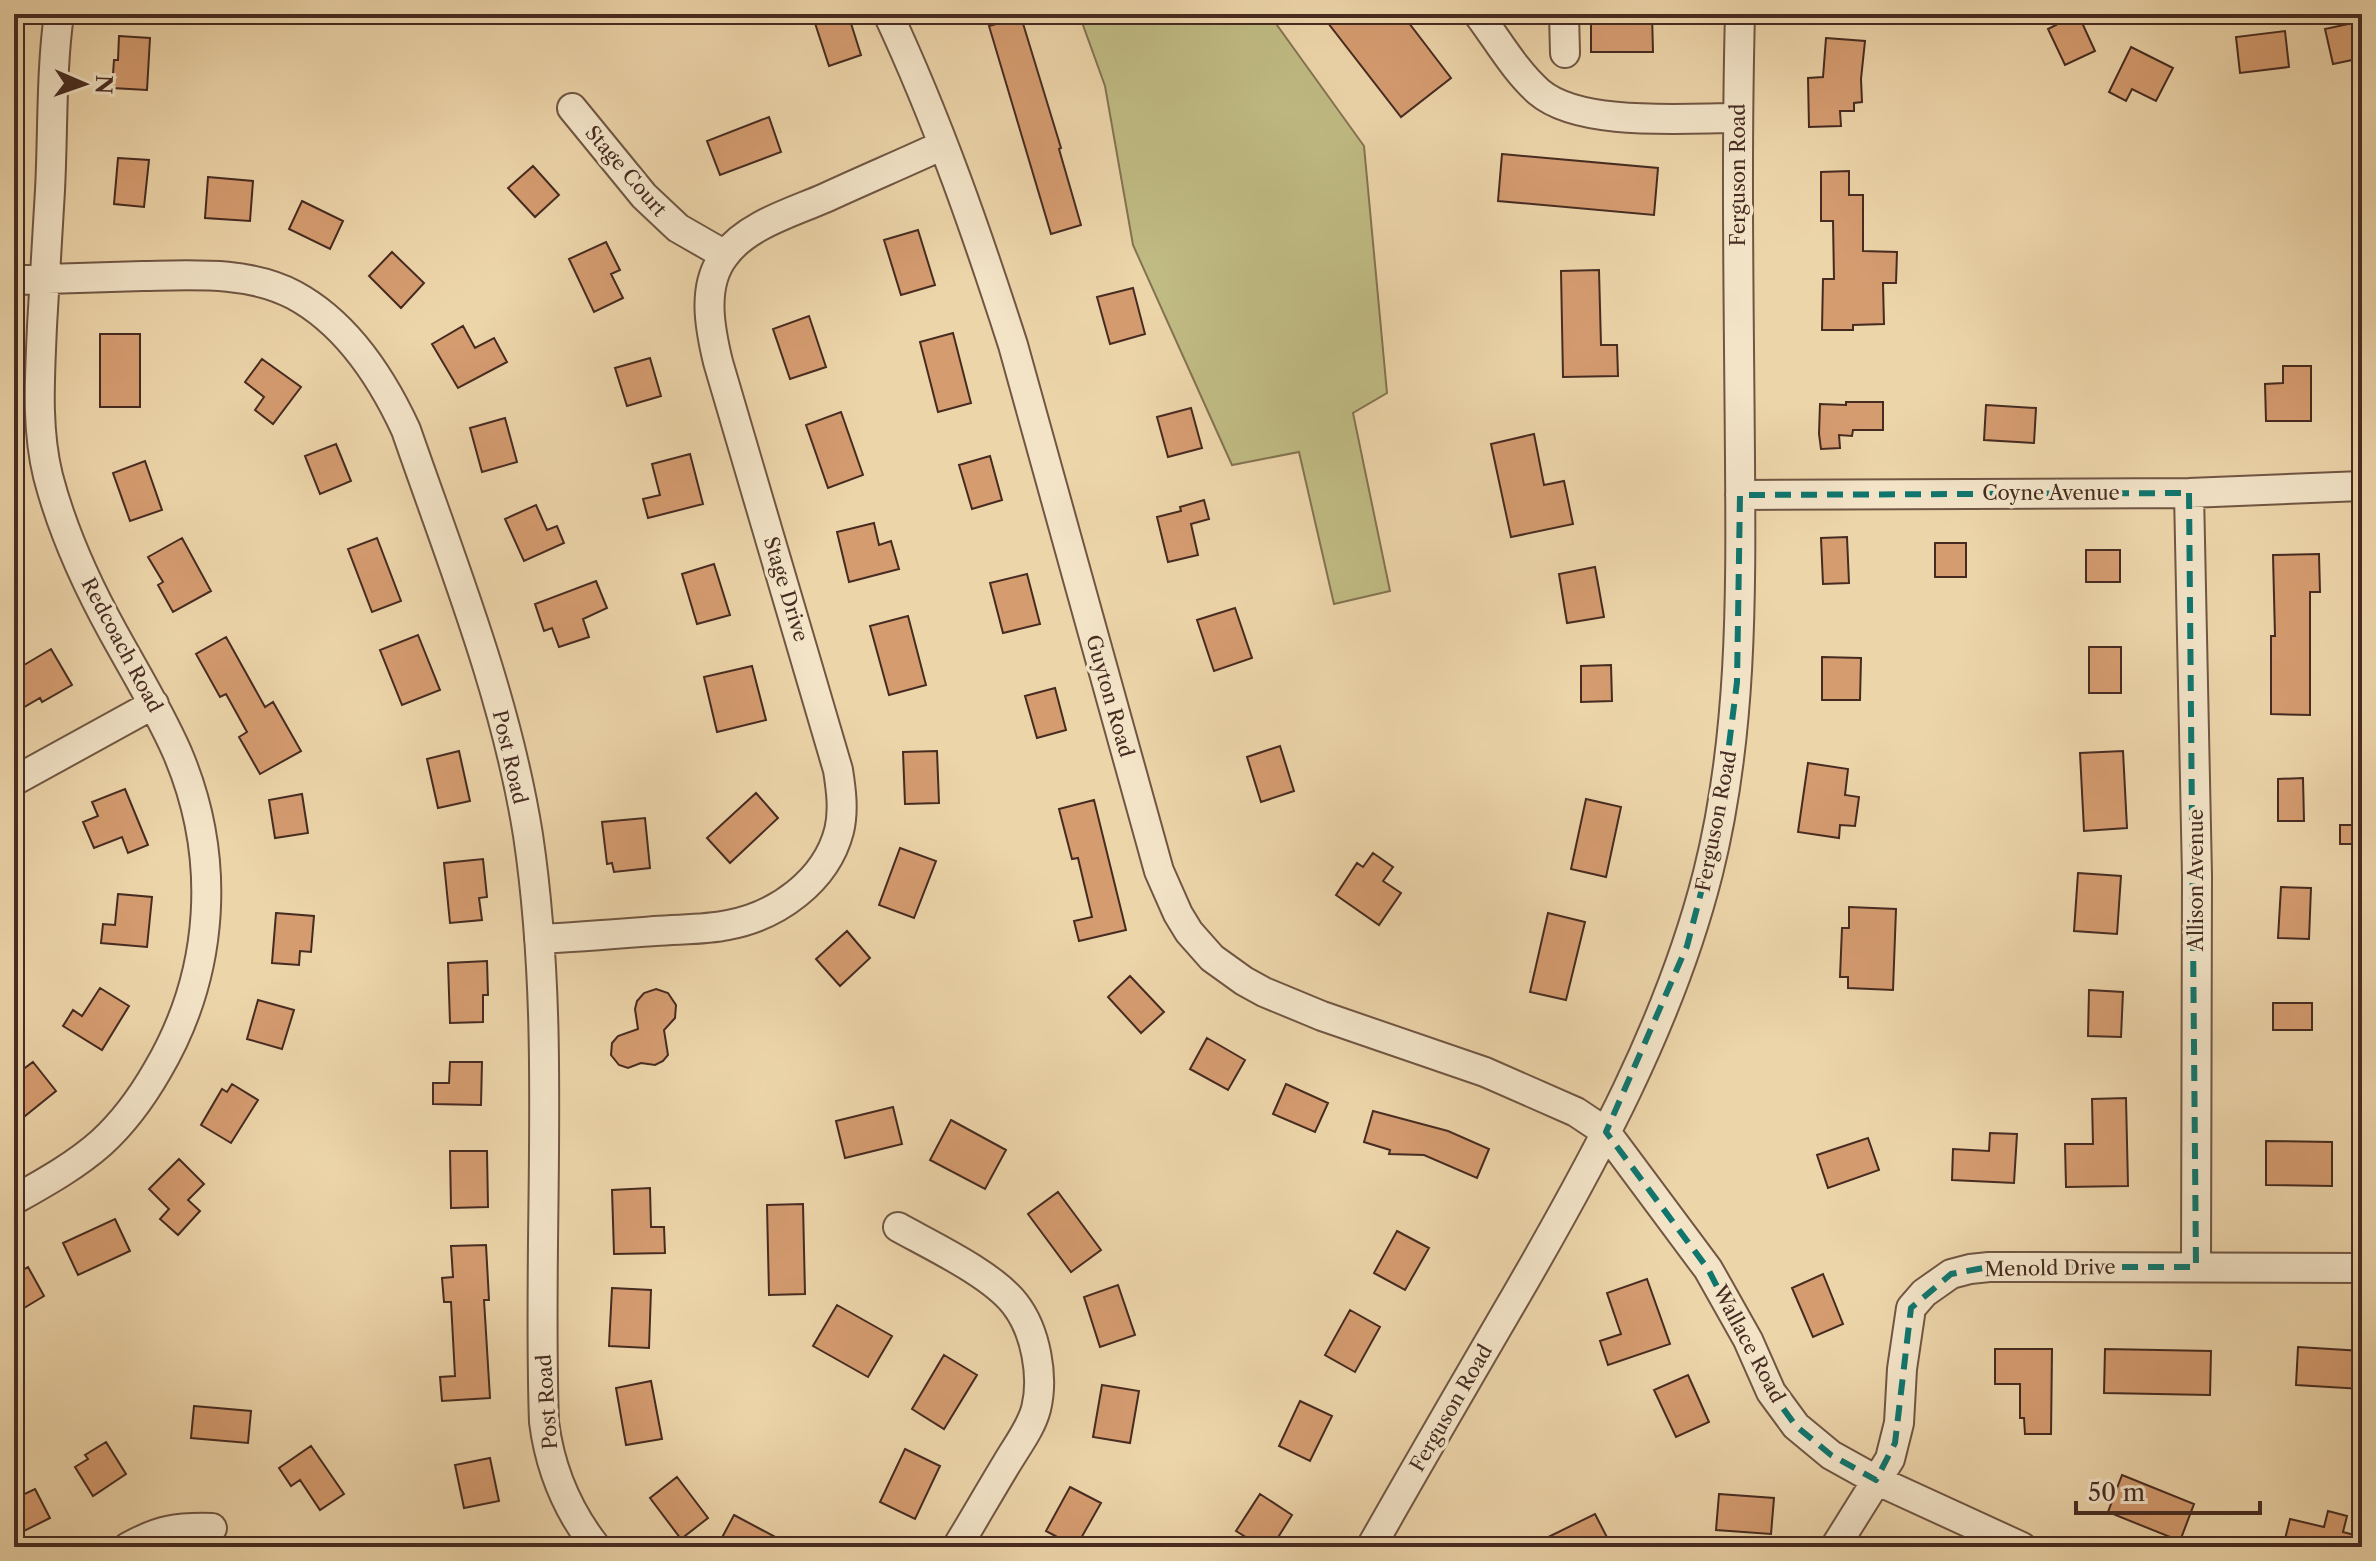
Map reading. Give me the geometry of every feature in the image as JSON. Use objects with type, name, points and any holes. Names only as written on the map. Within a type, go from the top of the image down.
[{"type":"street","name":"Redcoach Road","points":[[14,1200],[84,1157],[118,1126],[149,1084],[187,1010],[206,930],[205,853],[190,784],[154,704],[82,569],[69,540],[48,474],[40,408],[59,14]]},
{"type":"street","name":"Guyton Road","points":[[888,14],[931,107],[989,270],[1013,345],[1159,871],[1189,932],[1222,966],[1264,992],[1322,1016],[1485,1072],[1576,1112],[1606,1132]]},
{"type":"street","points":[[1478,14],[1538,91],[1559,105],[1595,114],[1737,118]]},
{"type":"street","points":[[1564,14],[1565,53]]},
{"type":"street","name":"Ferguson Road","points":[[1371,1547],[1568,1205],[1606,1132],[1658,1021],[1687,946],[1708,875],[1731,754],[1737,682],[1740,495],[1737,118],[1740,14]]},
{"type":"street","name":"Stage Court","points":[[572,108],[644,196],[678,228],[725,255]]},
{"type":"street","points":[[725,255],[755,230],[943,145]]},
{"type":"street","name":"Stage Drive","points":[[539,939],[711,928],[749,920],[782,905],[811,881],[831,853],[840,828],[840,784],[832,745],[711,332],[711,294],[725,255]]},
{"type":"street","name":"Post Road","points":[[14,280],[221,276],[263,284],[294,295],[314,308],[342,334],[378,377],[406,430],[495,696],[527,834],[539,939],[545,1200],[544,1422],[549,1453],[566,1500],[596,1547]]},
{"type":"street","name":"Coyne Avenue","points":[[1740,495],[2189,493],[2362,486]]},
{"type":"street","name":"Allison Avenue","points":[[2189,493],[2197,876],[2196,1267]]},
{"type":"street","points":[[14,781],[154,704]]},
{"type":"street","name":"Wallace Road","points":[[1606,1132],[1708,1269],[1748,1340],[1771,1392],[1796,1426],[1831,1455],[1876,1480],[2022,1547]]},
{"type":"street","points":[[898,1227],[954,1259],[1016,1305],[1036,1357],[1039,1394],[1033,1419],[957,1547]]},
{"type":"street","name":"Menold Drive","points":[[1835,1547],[1890,1459],[1895,1443],[1911,1308],[1924,1293],[1951,1274],[1989,1267],[2362,1268]]},
{"type":"street","points":[[128,1547],[181,1527],[212,1528]]},
{"type":"highlighted area","points":[[2189,493],[2196,1267],[1989,1267],[1951,1274],[1911,1308],[1895,1443],[1876,1480],[1831,1455],[1796,1426],[1771,1392],[1708,1269],[1606,1132],[1687,946],[1719,824],[1737,682],[1740,495]]},
{"type":"shaded area","points":[[1079,14],[1269,14],[1364,146],[1387,393],[1353,413],[1390,591],[1334,604],[1299,452],[1232,465],[1133,245],[1105,86]]},
{"type":"building","points":[[812,14],[848,14],[861,55],[829,66]]},
{"type":"building","points":[[1321,14],[1402,14],[1451,78],[1401,117]]},
{"type":"building","points":[[1591,14],[1652,14],[1653,52],[1591,52]]},
{"type":"building","points":[[2051,14],[2078,14],[2095,51],[2065,65],[2048,29],[2056,25]]},
{"type":"building","points":[[1021,17],[1081,225],[1051,234],[989,26]]},
{"type":"building","points":[[2362,21],[2362,58],[2333,64],[2325,29]]},
{"type":"building","points":[[2285,31],[2289,67],[2240,73],[2236,37]]},
{"type":"building","points":[[119,36],[150,38],[147,90],[112,88]]},
{"type":"building","points":[[1826,38],[1865,41],[1862,102],[1854,103],[1854,111],[1840,111],[1841,126],[1809,127],[1808,78],[1823,77]]},
{"type":"building","points":[[2131,47],[2173,68],[2156,101],[2132,89],[2126,101],[2109,92]]},
{"type":"building","points":[[769,117],[781,152],[720,175],[707,141]]},
{"type":"building","points":[[1502,154],[1658,168],[1654,215],[1498,201]]},
{"type":"building","points":[[118,158],[149,160],[144,207],[114,204]]},
{"type":"building","points":[[533,166],[559,195],[535,217],[508,188]]},
{"type":"building","points":[[1849,171],[1849,195],[1863,195],[1863,251],[1897,252],[1896,283],[1883,283],[1884,324],[1853,325],[1853,330],[1822,330],[1823,279],[1834,279],[1833,221],[1821,221],[1821,172]]},
{"type":"building","points":[[208,177],[253,181],[250,221],[205,218]]},
{"type":"building","points":[[302,201],[343,221],[330,249],[289,229]]},
{"type":"building","points":[[918,230],[935,285],[901,295],[884,240]]},
{"type":"building","points":[[606,242],[620,270],[611,274],[623,298],[594,312],[569,259]]},
{"type":"building","points":[[392,252],[424,283],[401,308],[369,276]]},
{"type":"building","points":[[1599,270],[1601,345],[1617,345],[1618,376],[1563,377],[1561,271]]},
{"type":"building","points":[[1133,288],[1145,334],[1110,344],[1097,297]]},
{"type":"building","points":[[809,316],[826,367],[790,379],[773,329]]},
{"type":"building","points":[[463,326],[475,348],[494,338],[507,362],[458,388],[432,344]]},
{"type":"building","points":[[953,333],[971,403],[938,412],[920,342]]},
{"type":"building","points":[[100,334],[140,334],[140,407],[100,407]]},
{"type":"building","points":[[650,358],[661,396],[627,406],[615,368]]},
{"type":"building","points":[[262,359],[301,387],[273,424],[255,410],[264,397],[245,382]]},
{"type":"building","points":[[2283,366],[2311,366],[2311,421],[2266,421],[2265,384],[2283,383]]},
{"type":"building","points":[[1846,402],[1883,402],[1883,430],[1853,430],[1852,436],[1839,435],[1840,448],[1821,449],[1820,404],[1846,405]]},
{"type":"building","points":[[1986,405],[2036,408],[2034,443],[1984,440]]},
{"type":"building","points":[[1191,408],[1202,448],[1168,457],[1157,417]]},
{"type":"building","points":[[841,412],[863,475],[828,488],[806,425]]},
{"type":"building","points":[[505,418],[517,462],[482,472],[470,428]]},
{"type":"building","points":[[1534,434],[1544,485],[1564,481],[1573,524],[1511,537],[1491,444]]},
{"type":"building","points":[[336,444],[351,481],[320,494],[305,456]]},
{"type":"building","points":[[690,454],[703,504],[648,518],[643,499],[660,495],[652,464]]},
{"type":"building","points":[[990,456],[1002,500],[972,509],[959,465]]},
{"type":"building","points":[[145,461],[162,510],[130,521],[113,473]]},
{"type":"building","points":[[1204,500],[1209,519],[1191,524],[1198,555],[1168,562],[1157,517],[1181,511],[1180,507]]},
{"type":"building","points":[[536,505],[547,530],[557,526],[564,543],[524,561],[505,519]]},
{"type":"building","points":[[874,523],[879,545],[891,541],[899,569],[849,582],[837,532]]},
{"type":"building","points":[[1847,537],[1849,583],[1823,584],[1821,538]]},
{"type":"building","points":[[182,538],[211,591],[173,612],[158,585],[163,582],[148,557]]},
{"type":"building","points":[[377,538],[401,601],[372,612],[348,549]]},
{"type":"building","points":[[1935,543],[1966,543],[1966,577],[1935,577]]},
{"type":"building","points":[[2086,550],[2120,550],[2120,582],[2086,582]]},
{"type":"building","points":[[2319,554],[2320,592],[2310,592],[2310,715],[2271,714],[2271,636],[2275,636],[2273,555]]},
{"type":"building","points":[[714,564],[730,615],[697,624],[682,574]]},
{"type":"building","points":[[1595,567],[1604,617],[1567,623],[1559,574]]},
{"type":"building","points":[[1027,574],[1040,624],[1003,633],[990,583]]},
{"type":"building","points":[[596,581],[607,608],[583,619],[589,637],[559,647],[552,628],[544,631],[535,604]]},
{"type":"building","points":[[1235,608],[1252,658],[1214,671],[1197,620]]},
{"type":"building","points":[[908,616],[926,685],[889,695],[870,626]]},
{"type":"building","points":[[418,635],[440,690],[402,705],[380,650]]},
{"type":"building","points":[[226,637],[265,707],[273,702],[301,751],[260,774],[239,737],[247,732],[226,694],[220,697],[196,654]]},
{"type":"building","points":[[2089,647],[2121,647],[2121,693],[2089,693]]},
{"type":"building","points":[[51,649],[72,685],[14,713],[14,671]]},
{"type":"building","points":[[1822,657],[1861,658],[1860,700],[1822,700]]},
{"type":"building","points":[[1611,665],[1612,701],[1581,702],[1581,666]]},
{"type":"building","points":[[752,666],[766,720],[717,732],[704,677]]},
{"type":"building","points":[[1055,688],[1066,730],[1037,738],[1025,696]]},
{"type":"building","points":[[1280,746],[1294,791],[1261,802],[1247,757]]},
{"type":"building","points":[[459,751],[470,801],[438,808],[427,759]]},
{"type":"building","points":[[937,751],[939,803],[905,804],[903,752]]},
{"type":"building","points":[[2123,751],[2127,828],[2084,831],[2080,753]]},
{"type":"building","points":[[1808,763],[1848,769],[1845,795],[1859,797],[1855,826],[1840,825],[1839,838],[1798,832]]},
{"type":"building","points":[[2303,778],[2304,821],[2278,821],[2278,779]]},
{"type":"building","points":[[125,789],[148,845],[128,853],[122,837],[94,848],[83,822],[98,816],[92,802]]},
{"type":"building","points":[[756,793],[778,818],[730,863],[707,838]]},
{"type":"building","points":[[302,794],[308,833],[275,838],[269,800]]},
{"type":"building","points":[[1586,799],[1621,807],[1606,877],[1571,869]]},
{"type":"building","points":[[1094,800],[1126,930],[1079,941],[1074,921],[1092,917],[1078,858],[1072,859],[1059,809]]},
{"type":"building","points":[[645,818],[650,868],[614,872],[612,863],[607,864],[602,822]]},
{"type":"building","points":[[2340,825],[2362,825],[2362,844],[2340,844]]},
{"type":"building","points":[[900,848],[936,861],[914,918],[879,905]]},
{"type":"building","points":[[1373,853],[1393,867],[1383,881],[1401,893],[1379,925],[1336,895],[1357,863],[1363,867]]},
{"type":"building","points":[[483,859],[487,897],[479,898],[482,920],[450,923],[444,863]]},
{"type":"building","points":[[2078,873],[2121,876],[2117,934],[2074,931]]},
{"type":"building","points":[[2281,887],[2311,888],[2309,939],[2278,938]]},
{"type":"building","points":[[118,894],[152,897],[147,947],[101,943],[103,924],[115,925]]},
{"type":"building","points":[[1849,907],[1896,909],[1893,990],[1848,988],[1848,977],[1840,977],[1842,928],[1849,928]]},
{"type":"building","points":[[276,913],[314,916],[311,952],[300,951],[299,965],[272,963]]},
{"type":"building","points":[[1548,913],[1585,922],[1566,1000],[1530,992]]},
{"type":"building","points":[[847,931],[870,958],[840,986],[816,959]]},
{"type":"building","points":[[487,961],[488,995],[483,995],[483,1022],[450,1023],[448,963]]},
{"type":"building","points":[[1130,976],[1164,1012],[1141,1033],[1108,997]]},
{"type":"building","points":[[100,988],[129,1006],[102,1050],[63,1026],[73,1010],[82,1016]]},
{"type":"building","points":[[656,989],[668,993],[676,1005],[675,1018],[664,1030],[668,1055],[655,1065],[641,1063],[628,1068],[619,1065],[611,1055],[612,1043],[618,1036],[638,1029],[637,1001],[644,993]]},
{"type":"building","points":[[2089,990],[2123,992],[2121,1037],[2088,1036]]},
{"type":"building","points":[[258,1000],[294,1010],[282,1049],[247,1039]]},
{"type":"building","points":[[2273,1003],[2312,1003],[2312,1030],[2273,1030]]},
{"type":"building","points":[[1207,1038],[1245,1060],[1228,1090],[1190,1069]]},
{"type":"building","points":[[33,1062],[56,1091],[14,1125],[14,1076]]},
{"type":"building","points":[[450,1062],[482,1062],[481,1105],[433,1104],[433,1083],[449,1083]]},
{"type":"building","points":[[232,1084],[258,1100],[231,1143],[201,1125],[222,1089],[227,1092]]},
{"type":"building","points":[[1286,1084],[1328,1103],[1315,1132],[1273,1114]]},
{"type":"building","points":[[2126,1098],[2128,1186],[2066,1187],[2065,1144],[2093,1144],[2092,1099]]},
{"type":"building","points":[[893,1107],[902,1144],[845,1158],[836,1121]]},
{"type":"building","points":[[1373,1111],[1448,1131],[1489,1149],[1477,1178],[1424,1155],[1389,1154],[1390,1150],[1364,1142]]},
{"type":"building","points":[[951,1120],[1006,1150],[985,1189],[930,1160]]},
{"type":"building","points":[[1990,1133],[2017,1134],[2014,1183],[1952,1180],[1953,1149],[1989,1151]]},
{"type":"building","points":[[1868,1138],[1879,1170],[1828,1188],[1817,1155]]},
{"type":"building","points":[[2266,1141],[2332,1142],[2332,1186],[2266,1185]]},
{"type":"building","points":[[450,1151],[487,1151],[488,1207],[451,1208]]},
{"type":"building","points":[[179,1159],[204,1184],[188,1200],[200,1211],[178,1235],[160,1219],[169,1209],[149,1189]]},
{"type":"building","points":[[650,1188],[651,1227],[664,1227],[665,1253],[614,1254],[612,1190]]},
{"type":"building","points":[[1058,1192],[1101,1250],[1071,1272],[1028,1214]]},
{"type":"building","points":[[803,1204],[805,1294],[769,1295],[767,1205]]},
{"type":"building","points":[[115,1219],[130,1251],[78,1275],[63,1243]]},
{"type":"building","points":[[1397,1231],[1429,1248],[1405,1290],[1374,1273]]},
{"type":"building","points":[[486,1245],[489,1300],[484,1300],[490,1398],[442,1401],[440,1377],[455,1376],[451,1302],[444,1302],[442,1278],[453,1277],[451,1246]]},
{"type":"building","points":[[28,1267],[44,1296],[14,1314],[14,1275]]},
{"type":"building","points":[[1823,1274],[1843,1324],[1813,1337],[1792,1288]]},
{"type":"building","points":[[1647,1279],[1670,1344],[1608,1365],[1600,1341],[1621,1334],[1607,1293]]},
{"type":"building","points":[[1118,1285],[1135,1335],[1100,1347],[1084,1297]]},
{"type":"building","points":[[612,1288],[651,1290],[649,1348],[609,1346]]},
{"type":"building","points":[[837,1305],[892,1336],[868,1377],[813,1346]]},
{"type":"building","points":[[1350,1310],[1380,1327],[1355,1372],[1325,1355]]},
{"type":"building","points":[[2298,1347],[2362,1351],[2362,1389],[2296,1385]]},
{"type":"building","points":[[1995,1349],[2052,1349],[2051,1434],[2025,1434],[2024,1418],[2020,1418],[2020,1384],[1995,1384]]},
{"type":"building","points":[[2105,1349],[2211,1351],[2210,1395],[2104,1393]]},
{"type":"building","points":[[944,1355],[977,1375],[944,1429],[912,1409]]},
{"type":"building","points":[[1688,1375],[1709,1422],[1676,1437],[1654,1390]]},
{"type":"building","points":[[651,1381],[662,1439],[626,1445],[616,1388]]},
{"type":"building","points":[[1102,1385],[1139,1391],[1130,1443],[1093,1437]]},
{"type":"building","points":[[1300,1401],[1332,1416],[1310,1461],[1279,1446]]},
{"type":"building","points":[[194,1406],[251,1411],[248,1443],[191,1438]]},
{"type":"building","points":[[106,1442],[126,1474],[93,1496],[75,1467],[88,1459],[85,1455]]},
{"type":"building","points":[[311,1446],[344,1494],[320,1510],[300,1480],[291,1486],[279,1468]]},
{"type":"building","points":[[905,1449],[940,1466],[915,1519],[880,1502]]},
{"type":"building","points":[[490,1458],[499,1501],[464,1508],[455,1465]]},
{"type":"building","points":[[2122,1475],[2194,1504],[2180,1541],[2108,1512]]},
{"type":"building","points":[[677,1477],[708,1518],[681,1539],[650,1498]]},
{"type":"building","points":[[1070,1487],[1101,1503],[1076,1547],[1046,1531]]},
{"type":"building","points":[[35,1489],[50,1518],[14,1536],[14,1499]]},
{"type":"building","points":[[1260,1494],[1292,1515],[1272,1547],[1262,1547],[1236,1531]]},
{"type":"building","points":[[1719,1494],[1774,1498],[1771,1534],[1716,1530]]},
{"type":"building","points":[[2328,1511],[2347,1516],[2343,1532],[2362,1537],[2362,1547],[2283,1547],[2290,1519],[2324,1527]]},
{"type":"building","points":[[1595,1514],[1612,1547],[1528,1547]]},
{"type":"building","points":[[734,1515],[794,1547],[717,1547]]}]
